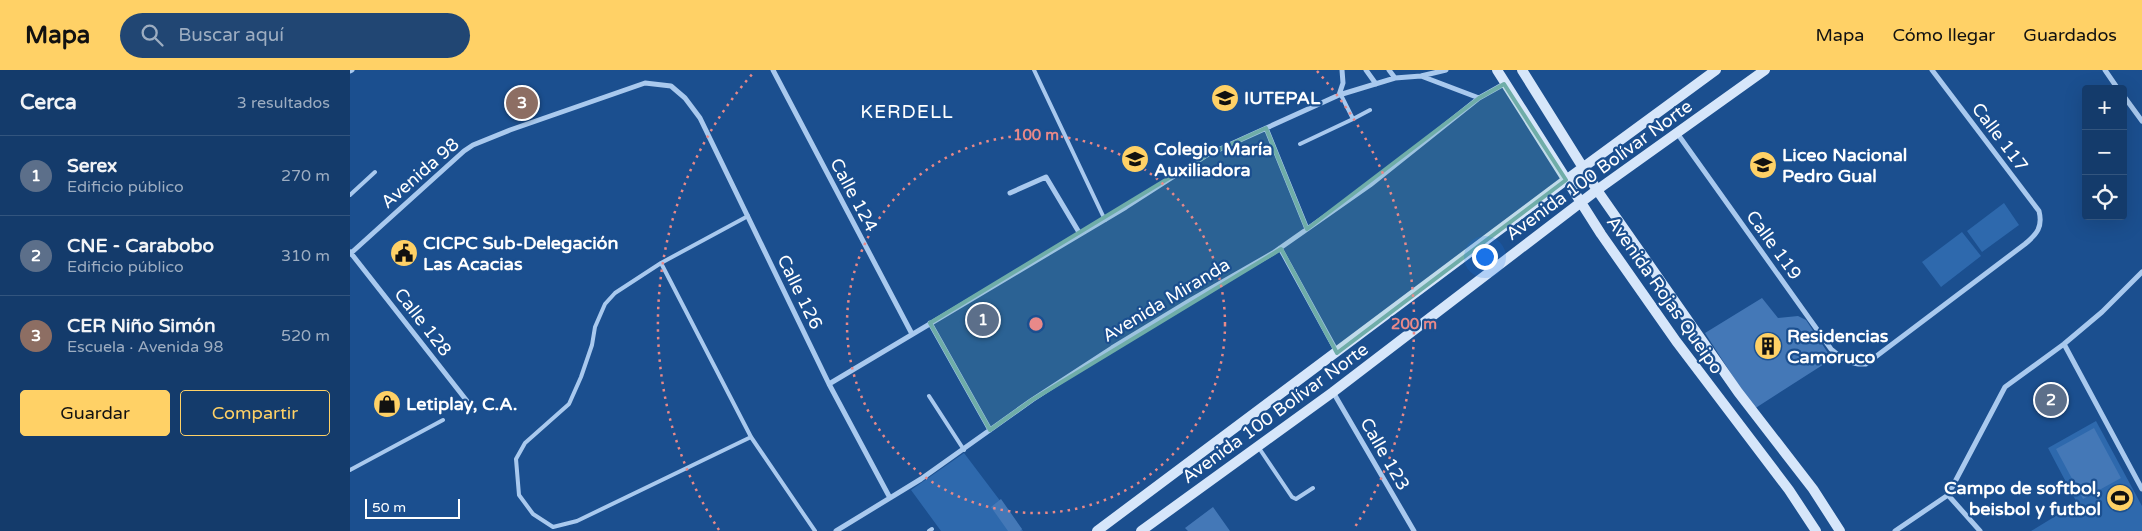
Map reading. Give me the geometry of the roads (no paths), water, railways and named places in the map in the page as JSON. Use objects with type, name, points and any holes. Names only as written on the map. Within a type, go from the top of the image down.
[{"type":"main road","name":"Avenida Rojas Queipo","points":[[1497,70],[1504,84],[1580,202],[1676,341],[1789,490],[1816,531]]},
{"type":"main road","name":"Avenida Rojas Queipo","points":[[1522,70],[1597,190],[1738,392],[1813,489],[1840,531]]},
{"type":"main road","name":"Avenida 100 Bolívar Norte","points":[[1097,531],[1583,167],[1716,70]]},
{"type":"main road","name":"Avenida 100 Bolívar Norte","points":[[1141,531],[1333,392],[1580,202],[1765,70]]},
{"type":"street","name":"Calle 124","points":[[773,70],[912,334]]},
{"type":"street","points":[[1340,95],[1343,83],[1342,70]]},
{"type":"street","points":[[1366,70],[1376,84]]},
{"type":"street","points":[[1389,70],[1395,78]]},
{"type":"street","points":[[829,384],[1105,220],[1207,155],[1340,95],[1395,78],[1421,76],[1446,70]]},
{"type":"street","name":"Calle 117","points":[[1856,365],[1866,364],[2025,244],[2036,234],[2042,222],[2039,211],[1932,70]]},
{"type":"street","points":[[2105,70],[2115,85]]},
{"type":"street","points":[[1421,76],[1479,98]]},
{"type":"street","name":"Avenida 98","points":[[350,253],[473,145],[510,130],[645,83],[671,86],[685,98]]},
{"type":"street","name":"Avenida Miranda","points":[[836,531],[845,529],[964,450],[1032,400],[1112,348],[1280,248],[1370,185],[1479,98],[1504,84]]},
{"type":"street","name":"Calle 126","points":[[685,98],[700,118],[829,384],[890,498]]},
{"type":"street","points":[[2127,101],[2142,121]]},
{"type":"street","points":[[1266,128],[1307,229]]},
{"type":"street","name":"Calle 119","points":[[1677,133],[1831,350],[1845,361],[1856,365]]},
{"type":"street","points":[[1010,193],[1046,177],[1080,234]]},
{"type":"street","points":[[1280,248],[1337,352]]},
{"type":"street","name":"Calle 128","points":[[350,253],[474,410]]},
{"type":"street","points":[[1895,531],[1948,495],[2005,387],[2064,344],[2102,312],[2142,272]]},
{"type":"street","points":[[930,323],[990,430]]},
{"type":"street","points":[[2064,344],[2142,489]]},
{"type":"street","name":"Calle 123","points":[[1333,392],[1414,531]]},
{"type":"street","points":[[1948,495],[1980,531]]},
{"type":"lane","points":[[1034,70],[1105,220]]},
{"type":"lane","points":[[1340,95],[1353,119]]},
{"type":"lane","points":[[1300,144],[1370,110]]},
{"type":"lane","points":[[350,195],[375,172]]},
{"type":"lane","points":[[748,216],[661,263],[615,293],[605,304],[595,327],[592,345],[581,377],[569,404],[525,443],[516,459],[519,495],[533,514],[553,527],[577,520],[751,437]]},
{"type":"lane","points":[[661,263],[751,437],[815,531]]},
{"type":"lane","points":[[929,396],[964,450]]},
{"type":"lane","points":[[350,470],[443,420]]},
{"type":"lane","points":[[1258,446],[1292,496],[1296,499],[1313,488]]},
{"type":"place","name":"IUTEPAL","points":[[1225,98]]},
{"type":"place","name":"CER Niño Simón","points":[[522,103]]},
{"type":"place","name":"Colegio María Auxiliadora","points":[[1135,159]]},
{"type":"place","name":"Liceo Nacional Pedro Gual","points":[[1763,165]]},
{"type":"place","name":"CICPC Sub-Delegación Las Acacias","points":[[404,253]]},
{"type":"place","name":"Serex","points":[[983,320]]},
{"type":"place","name":"Residencias Camoruco","points":[[1768,346]]},
{"type":"place","name":"CNE - Carabobo","points":[[2051,400]]},
{"type":"place","name":"Letiplay, C.A.","points":[[387,404]]},
{"type":"place","name":"Campo de softbol, beisbol y futbol","points":[[2120,498]]},
{"type":"district","name":"KERDELL","points":[[907,112]]}]
